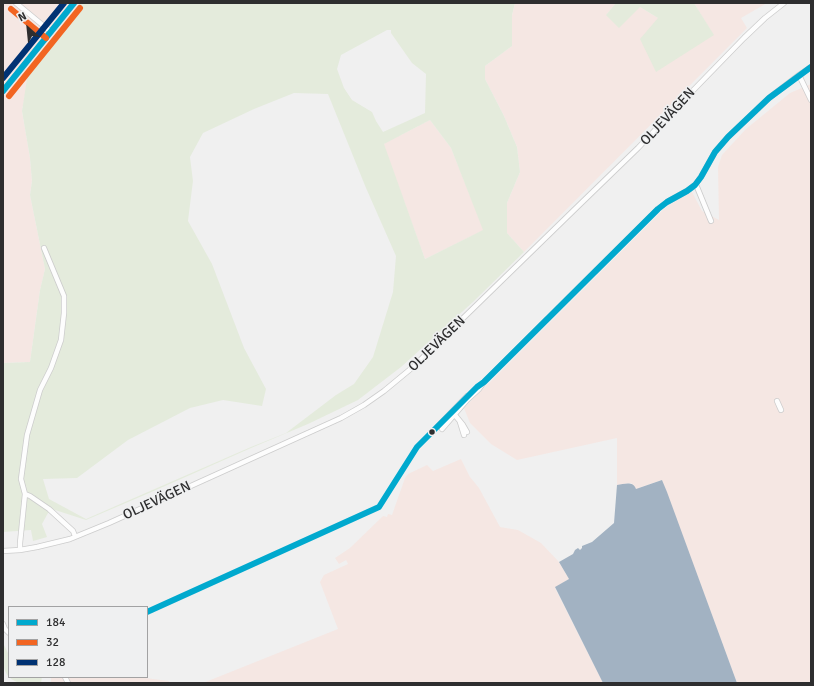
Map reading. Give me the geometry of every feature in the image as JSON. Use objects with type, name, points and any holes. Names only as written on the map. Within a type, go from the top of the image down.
[{"type":"street","points":[[16,3],[51,32]]},
{"type":"street","points":[[3,92],[74,3]]},
{"type":"street","name":"OLJEVÄGEN","points":[[3,551],[20,550],[62,541],[109,523],[341,418],[364,405],[384,391],[413,367],[638,148],[744,38],[765,18],[784,3]]},
{"type":"street","points":[[440,428],[479,389],[484,382],[658,209],[695,185],[715,152],[728,137],[769,98],[811,67]]},
{"type":"street","points":[[799,75],[811,100]]},
{"type":"street","points":[[695,185],[711,221]]},
{"type":"street","points":[[20,550],[25,494],[21,479],[27,434],[40,390],[51,368],[61,340],[64,313],[64,296],[44,248]]},
{"type":"street","points":[[777,401],[781,410]]},
{"type":"street","points":[[454,413],[463,424],[465,433]]},
{"type":"street","points":[[25,494],[49,509],[73,531],[76,536]]},
{"type":"shaded area","points":[[3,3],[80,3],[54,35],[26,90],[22,111],[30,158],[32,181],[30,195],[45,269],[40,290],[30,362],[3,363]]},
{"type":"shaded area","points":[[515,3],[616,3],[606,15],[640,7],[658,18],[713,35],[694,3],[767,3],[741,18],[747,28],[524,252],[507,233],[507,203],[520,172],[517,147],[504,116],[485,79],[485,66],[512,46],[512,15]]},
{"type":"shaded area","points":[[811,84],[811,683],[737,683],[662,480],[636,489],[631,483],[617,485],[617,438],[517,460],[491,444],[470,423],[464,408],[665,208],[692,192],[702,211],[719,220],[718,167],[722,155],[746,129],[790,93]]},
{"type":"shaded area","points":[[430,120],[451,148],[484,230],[425,259],[383,144]]},
{"type":"shaded area","points":[[461,459],[500,527],[518,530],[541,543],[559,562],[569,579],[555,588],[603,683],[203,683],[338,629],[320,582],[324,575],[348,564],[346,560],[339,564],[335,558],[350,548],[383,516],[387,517],[388,514],[392,515],[405,478],[408,474],[427,465],[433,471]]},
{"type":"shaded area","points":[[51,678],[145,678],[169,681],[170,683],[51,683]]},
{"type":"green space","points":[[80,3],[515,3],[512,15],[512,46],[485,66],[485,79],[504,116],[517,147],[520,172],[507,203],[507,233],[524,252],[473,302],[401,367],[358,400],[308,424],[86,520],[52,509],[42,524],[47,537],[33,541],[31,530],[3,532],[3,363],[30,362],[40,290],[45,269],[30,195],[32,181],[30,158],[22,111],[29,66]],"holes":[[[387,30],[391,30],[391,33],[412,63],[426,74],[425,113],[383,132],[372,112],[352,100],[344,88],[337,69],[341,55]],[[294,93],[328,94],[366,188],[396,256],[393,292],[373,357],[354,384],[336,395],[286,433],[86,519],[49,499],[43,479],[77,478],[128,440],[190,408],[223,400],[262,406],[266,389],[244,348],[212,264],[188,221],[193,181],[190,157],[203,133],[254,109]],[[430,120],[451,148],[483,230],[425,259],[384,144]]]},
{"type":"green space","points":[[616,3],[694,3],[714,35],[656,72],[640,39],[658,18],[640,7],[619,28],[606,15]]},
{"type":"green space","points":[[3,643],[8,653],[8,675],[5,671],[3,661]]},
{"type":"green space","points":[[10,678],[42,678],[41,683],[17,683]]},
{"type":"water","points":[[662,480],[737,683],[603,683],[555,587],[569,579],[559,562],[573,554],[578,548],[580,550],[582,546],[592,542],[614,523],[617,485],[631,484],[635,486],[636,489]]},
{"type":"transit line","name":"128","points":[[3,78],[64,3]]},
{"type":"transit line","name":"184","points":[[3,91],[74,3]]},
{"type":"transit line","name":"32","points":[[9,96],[80,8]]},
{"type":"transit line","name":"32","points":[[11,9],[46,38]]},
{"type":"transit line","name":"184","points":[[148,612],[379,507],[417,447],[658,209],[695,185],[715,152],[728,137],[769,98],[811,67]]}]
